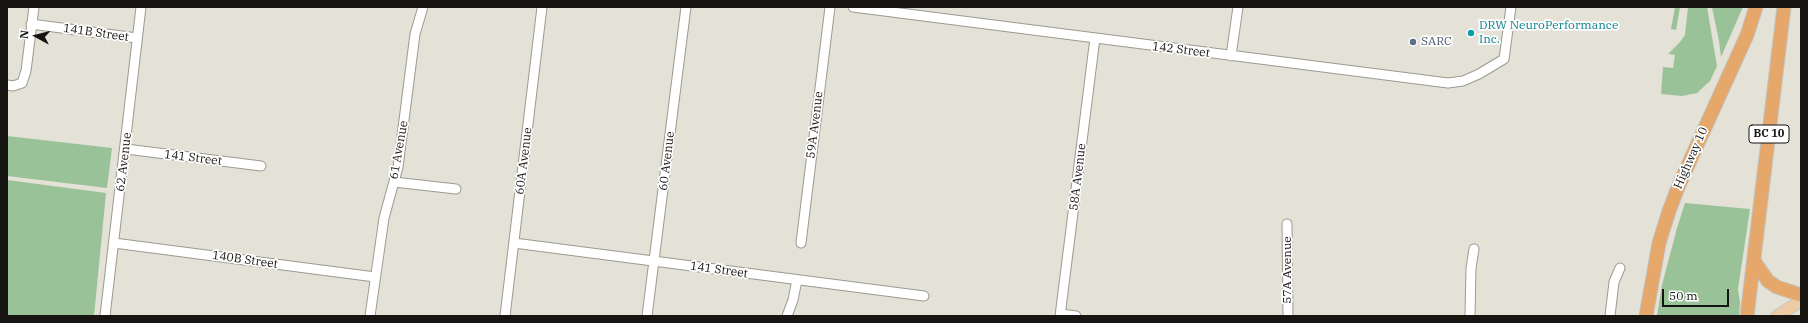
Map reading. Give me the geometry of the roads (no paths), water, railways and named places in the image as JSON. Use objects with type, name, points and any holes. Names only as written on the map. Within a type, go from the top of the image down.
[{"type":"highway","name":"Highway 10","points":[[1646,316],[1659,243],[1669,211],[1679,185],[1744,41],[1756,7]]},
{"type":"highway","name":"BC 10","points":[[1747,316],[1784,7]]},
{"type":"highway","points":[[1754,261],[1768,281],[1777,288],[1801,295]]},
{"type":"main road","points":[[1777,316],[1801,301]]},
{"type":"street","points":[[7,85],[13,86],[22,83],[26,71],[34,7]]},
{"type":"street","name":"62 Avenue","points":[[106,316],[141,7]]},
{"type":"street","name":"61 Avenue","points":[[370,316],[384,218],[398,167],[415,34],[423,7]]},
{"type":"street","name":"60A Avenue","points":[[505,316],[542,7]]},
{"type":"street","name":"60 Avenue","points":[[647,316],[686,7]]},
{"type":"street","name":"59A Avenue","points":[[801,243],[830,7]]},
{"type":"street","name":"142 Street","points":[[853,7],[1448,84],[1463,81],[1479,74],[1504,59],[1511,7]]},
{"type":"street","points":[[1231,56],[1238,7]]},
{"type":"street","name":"141B Street","points":[[32,24],[137,38]]},
{"type":"street","name":"58A Avenue","points":[[1060,315],[1095,38]]},
{"type":"street","name":"141 Street","points":[[126,149],[261,166]]},
{"type":"street","points":[[394,182],[456,189]]},
{"type":"street","name":"57A Avenue","points":[[1287,224],[1288,316]]},
{"type":"street","name":"140B Street","points":[[114,243],[375,277]]},
{"type":"street","name":"141 Street","points":[[514,244],[924,296]]},
{"type":"street","points":[[1470,316],[1471,268],[1474,250]]},
{"type":"street","points":[[1610,316],[1614,282],[1620,268]]},
{"type":"street","points":[[787,316],[793,300],[797,280]]},
{"type":"street","points":[[1060,315],[1076,316]]},
{"type":"place","name":"DRW NeuroPerformance Inc.","points":[[1471,33]]},
{"type":"place","name":"SARC","points":[[1413,42]]}]
